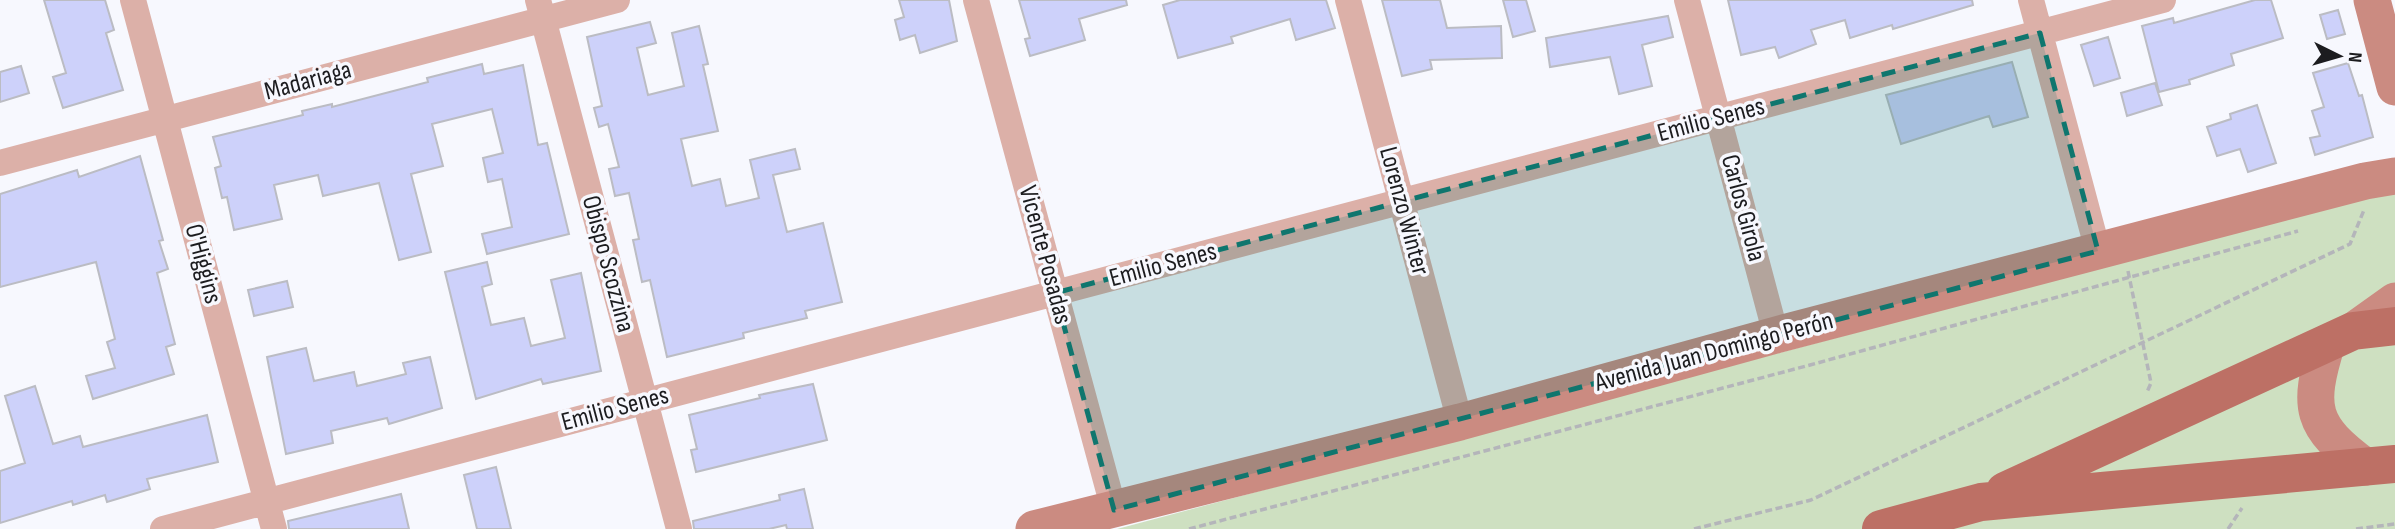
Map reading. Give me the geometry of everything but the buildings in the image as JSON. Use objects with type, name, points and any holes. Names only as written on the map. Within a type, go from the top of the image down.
[{"type":"main road","points":[[2372,0],[2395,87]]},
{"type":"main road","name":"Avenida Juan Domingo Perón","points":[[1034,529],[1460,422],[1776,335],[2117,258],[2375,190]]},
{"type":"main road","points":[[1881,529],[1981,502],[2340,337],[2395,301]]},
{"type":"main road","points":[[2380,466],[2338,447],[2323,427],[2314,406],[2316,378],[2340,337],[2395,326]]},
{"type":"main road","points":[[1981,502],[2380,466]]},
{"type":"street","name":"O'Higgins","points":[[132,0],[274,529]]},
{"type":"street","name":"Madariaga","points":[[0,163],[164,119],[540,9],[617,0]]},
{"type":"street","name":"Vicente Posadas","points":[[976,0],[1114,510]]},
{"type":"street","name":"Lorenzo Winter","points":[[1348,0],[1460,422]]},
{"type":"street","name":"Carlos Girola","points":[[1687,0],[1776,335]]},
{"type":"street","points":[[2031,0],[2039,33],[2117,258]]},
{"type":"street","name":"Emilio Senes","points":[[163,529],[2163,0]]},
{"type":"street","name":"Obispo Scozzina","points":[[540,9],[679,529]]},
{"type":"path","points":[[2351,216],[2375,190]]},
{"type":"path","points":[[1694,529],[1811,500],[2350,244],[2375,190]]},
{"type":"path","points":[[1189,529],[2117,258],[2299,231]]},
{"type":"path","points":[[2117,258],[2143,344],[2151,383],[2146,394]]},
{"type":"path","points":[[2356,529],[2395,524]]},
{"type":"highlighted area","points":[[2040,33],[2098,251],[1114,510],[1055,293]]},
{"type":"green space","points":[[2395,189],[2395,529],[1117,529]]}]
